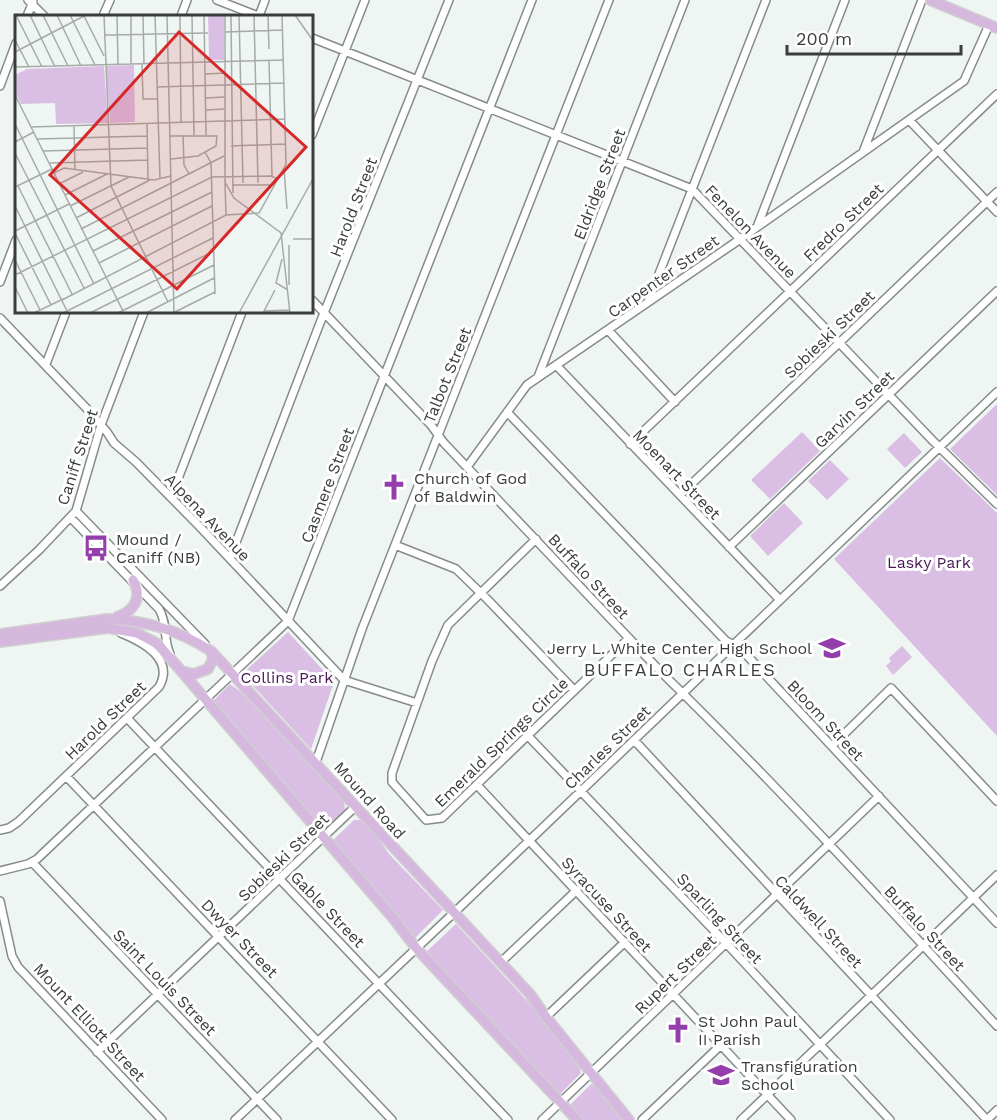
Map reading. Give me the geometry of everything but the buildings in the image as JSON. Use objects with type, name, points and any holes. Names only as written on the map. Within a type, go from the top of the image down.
[{"type":"main road","points":[[930,0],[993,26]]},
{"type":"main road","points":[[0,642],[107,624],[127,613],[134,606],[137,593],[133,580]]},
{"type":"main road","points":[[0,634],[136,621],[192,638],[211,651],[213,660],[208,669],[195,674],[181,670]]},
{"type":"main road","points":[[107,624],[137,633],[158,644],[393,918],[416,948],[577,1120]]},
{"type":"main road","name":"Mound Road","points":[[211,651],[530,993],[546,1017],[629,1120]]},
{"type":"street","points":[[103,15],[110,0]]},
{"type":"street","points":[[181,15],[187,0]]},
{"type":"street","points":[[217,0],[256,15]]},
{"type":"street","points":[[259,15],[265,0]]},
{"type":"street","points":[[314,130],[364,0]]},
{"type":"street","name":"Harold Street","points":[[230,558],[448,0]]},
{"type":"street","name":"Casmere Street","points":[[0,871],[32,862],[288,621],[532,0]]},
{"type":"street","name":"Talbot Street","points":[[316,762],[395,545],[609,0]]},
{"type":"street","name":"Eldridge Street","points":[[538,377],[685,0]]},
{"type":"street","points":[[648,303],[766,0]]},
{"type":"street","points":[[757,227],[845,0]]},
{"type":"street","points":[[863,152],[922,0]]},
{"type":"street","points":[[31,1],[43,15]]},
{"type":"street","name":"Carpenter Street","points":[[467,467],[522,390],[538,377],[648,303],[967,79],[993,26]]},
{"type":"street","name":"Fenelon Avenue","points":[[314,39],[693,189],[939,447],[997,504]]},
{"type":"street","points":[[0,86],[15,47]]},
{"type":"street","name":"Fredro Street","points":[[630,444],[997,94]]},
{"type":"street","points":[[911,120],[914,126],[997,212]]},
{"type":"street","name":"Sobieski Street","points":[[680,495],[997,192]]},
{"type":"street","points":[[0,282],[15,243]]},
{"type":"street","name":"Garvin Street","points":[[729,548],[997,291]]},
{"type":"street","name":"Buffalo Street","points":[[314,302],[629,638],[829,844],[997,1026]]},
{"type":"street","points":[[46,364],[65,314]]},
{"type":"street","name":"Caniff Street","points":[[0,586],[73,514],[101,425],[143,314]]},
{"type":"street","points":[[171,497],[241,314]]},
{"type":"street","name":"Alpena Avenue","points":[[0,318],[46,364],[101,425],[114,443],[171,497],[344,680],[417,703]]},
{"type":"street","points":[[608,330],[675,402]]},
{"type":"street","name":"Moenart Street","points":[[556,365],[780,600]]},
{"type":"street","name":"Charles Street","points":[[235,1120],[997,392]]},
{"type":"street","name":"Bloom Street","points":[[507,412],[726,641],[740,648],[997,923]]},
{"type":"street","points":[[73,514],[159,609],[166,629],[167,648],[172,660]]},
{"type":"street","name":"Mound Road","points":[[73,514],[211,651]]},
{"type":"street","name":"Emerald Springs Circle","points":[[536,539],[448,625],[432,661],[392,773],[392,782],[426,820],[442,818],[629,638]]},
{"type":"street","points":[[395,545],[456,569],[574,690]]},
{"type":"street","name":"Harold Street","points":[[0,830],[14,826],[128,718],[159,687],[164,678],[164,667],[157,655],[146,646],[107,624]]},
{"type":"street","points":[[832,746],[891,688],[997,801]]},
{"type":"street","name":"Gable Street","points":[[128,718],[508,1120]]},
{"type":"street","name":"Sparling Street","points":[[528,736],[726,943],[890,1120]]},
{"type":"street","name":"Caldwell Street","points":[[634,740],[987,1120]]},
{"type":"street","name":"Dwyer Street","points":[[66,776],[392,1120]]},
{"type":"street","name":"Syracuse Street","points":[[477,785],[791,1120]]},
{"type":"street","name":"Rupert Street","points":[[542,1120],[879,796]]},
{"type":"street","name":"Sobieski Street","points":[[98,1052],[356,806]]},
{"type":"street","name":"Saint Louis Street","points":[[32,862],[277,1120]]},
{"type":"street","points":[[741,1120],[997,875]]},
{"type":"street","points":[[501,962],[577,890]]},
{"type":"street","points":[[0,901],[4,939]]},
{"type":"street","name":"Mount Elliott Street","points":[[4,939],[18,968],[162,1120]]},
{"type":"street","points":[[546,1017],[625,942]]},
{"type":"street","points":[[642,1120],[721,1044]]},
{"type":"street","points":[[987,1120],[997,1110]]},
{"type":"green space","points":[[997,404],[997,495],[950,449]]},
{"type":"green space","points":[[802,432],[820,451],[770,499],[751,480]]},
{"type":"green space","points":[[904,433],[922,452],[905,468],[887,449]]},
{"type":"green space","name":"Lasky Park","points":[[940,458],[997,513],[997,736],[834,559]]},
{"type":"green space","points":[[830,460],[849,479],[827,500],[808,481]]},
{"type":"green space","points":[[784,503],[803,523],[768,556],[750,536]]},
{"type":"green space","name":"Collins Park","points":[[288,632],[334,682],[311,749],[242,674]]},
{"type":"green space","points":[[902,646],[912,657],[893,675],[886,666],[891,661],[889,658]]},
{"type":"green space","points":[[230,684],[241,692],[344,801],[345,811],[325,830],[212,702]]},
{"type":"green space","points":[[354,820],[361,820],[372,829],[389,854],[443,910],[415,938],[331,842]]},
{"type":"green space","points":[[456,924],[530,1004],[579,1066],[581,1073],[559,1095],[425,953]]},
{"type":"green space","points":[[591,1084],[624,1120],[582,1120],[569,1106]]},
{"type":"place","name":"Church of God of Baldwin","points":[[394,487]]},
{"type":"place","name":"Mound / Caniff (NB)","points":[[96,548]]},
{"type":"place","name":"Jerry L. White Center High School","points":[[832,648]]},
{"type":"place","name":"St John Paul II Parish","points":[[678,1030]]},
{"type":"place","name":"Transfiguration School","points":[[721,1075]]},
{"type":"district","name":"BUFFALO CHARLES","points":[[680,670]]}]
